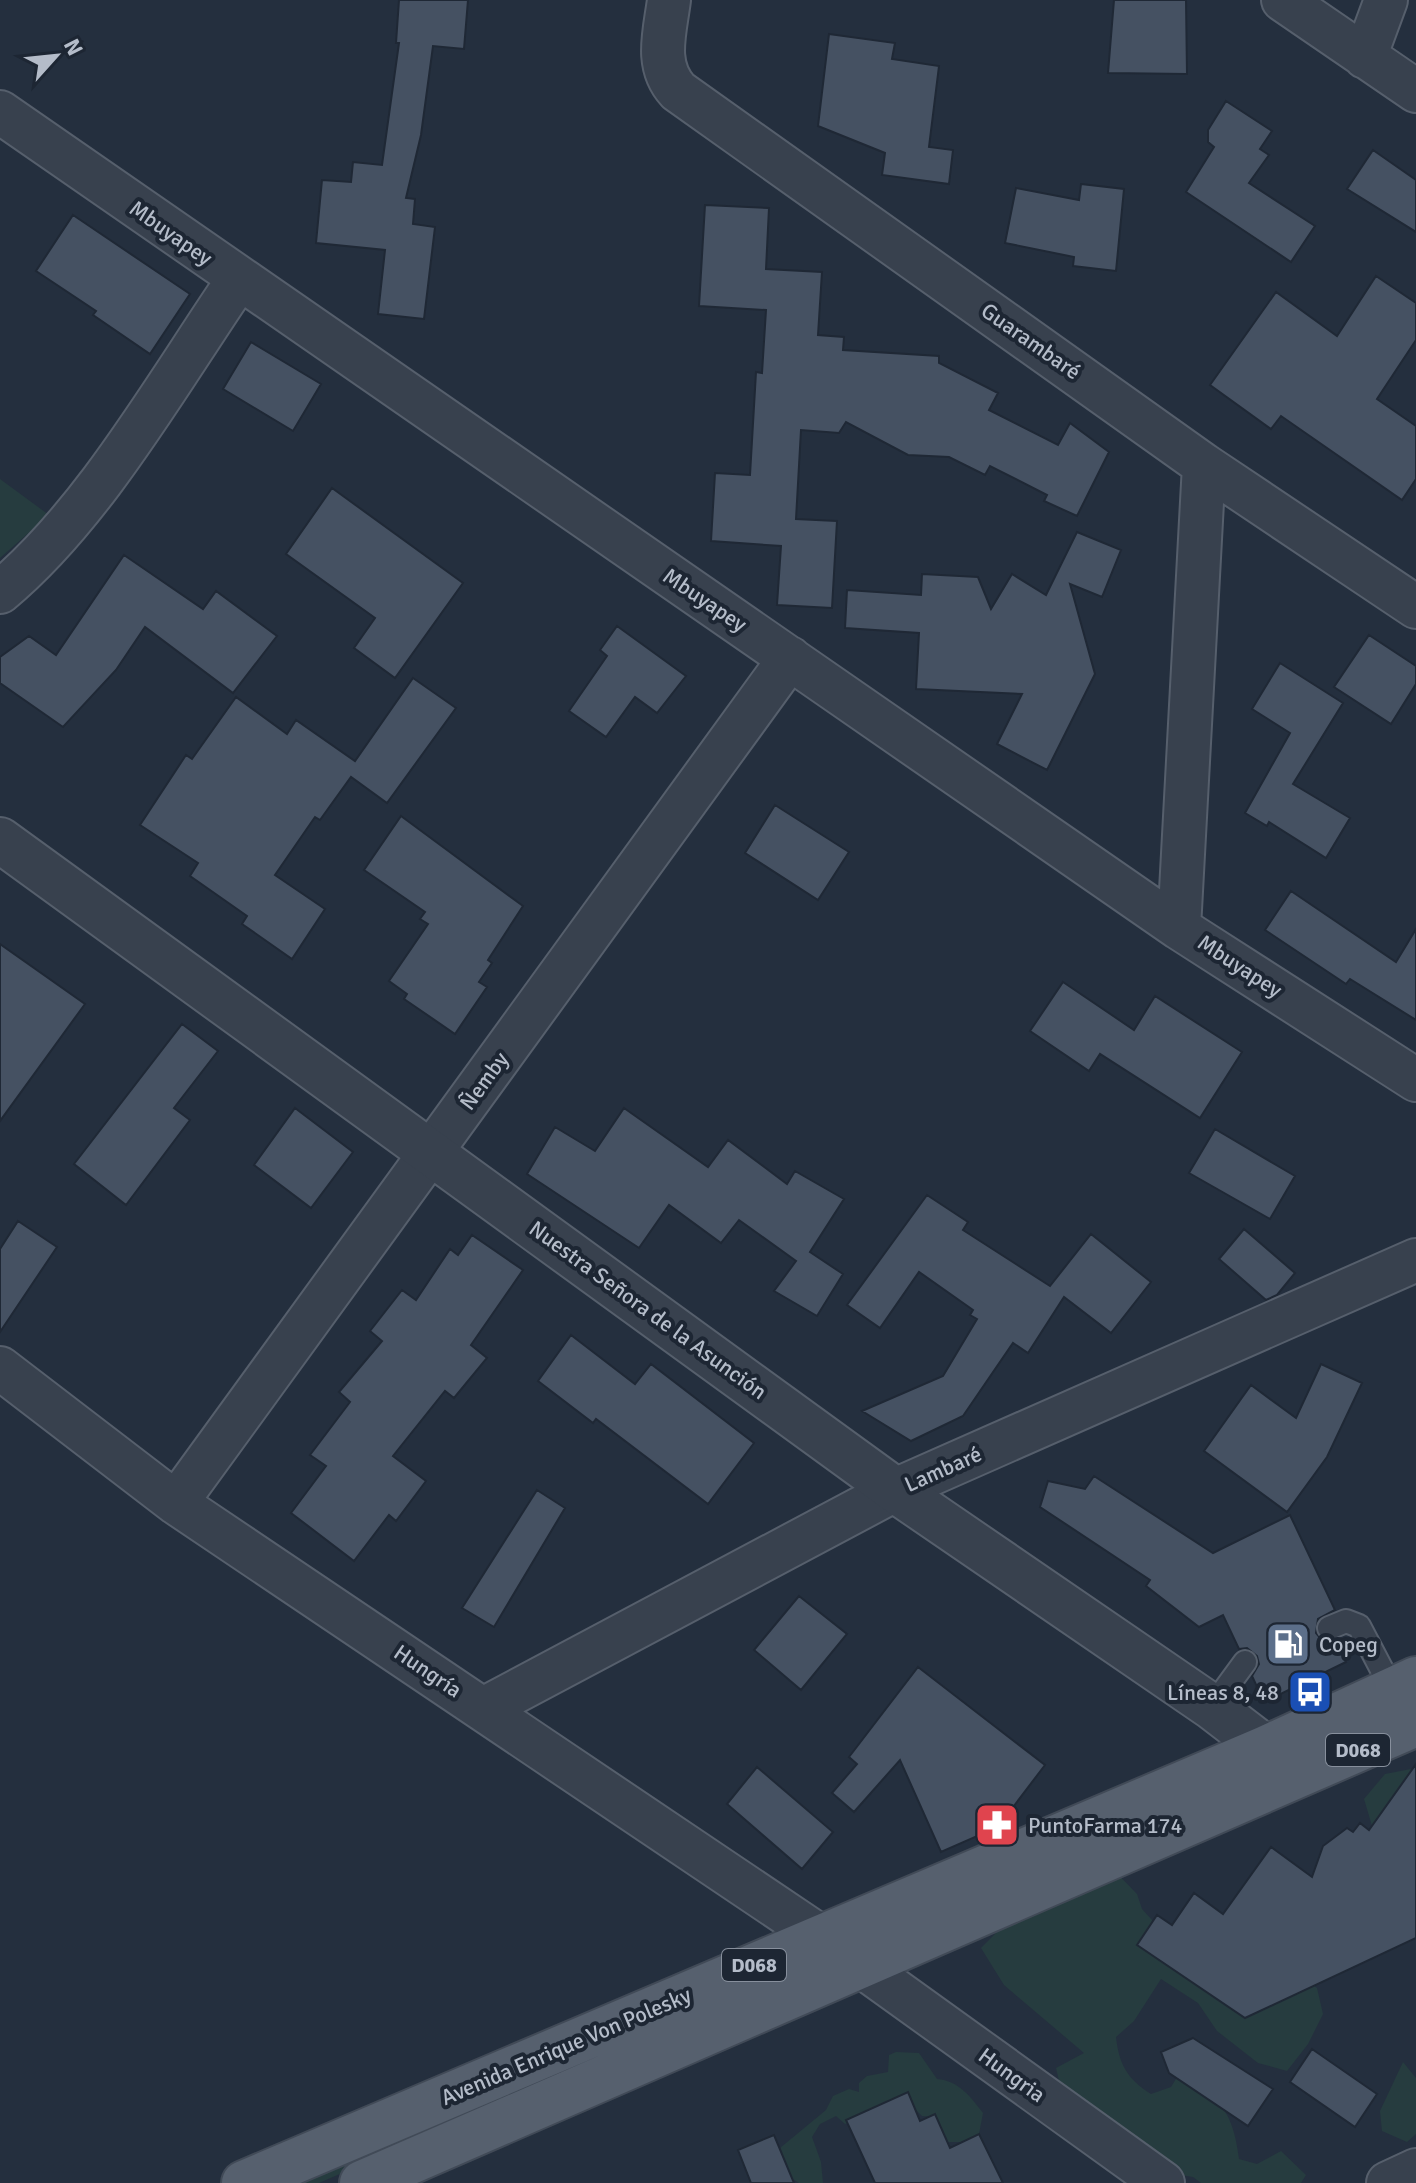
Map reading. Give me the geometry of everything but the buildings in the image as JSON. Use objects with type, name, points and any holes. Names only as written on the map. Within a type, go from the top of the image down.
[{"type":"main road","name":"Avenida Enrique Von Polesky","points":[[244,2183],[1266,1748],[1408,1698]]},
{"type":"main road","name":"Avenida Enrique Von Polesky","points":[[362,2183],[1300,1775],[1408,1698]]},
{"type":"street","name":"Guarambaré","points":[[669,0],[662,61],[666,78],[678,91],[1204,465],[1416,607]]},
{"type":"street","points":[[1283,0],[1416,91]]},
{"type":"street","points":[[1365,57],[1386,0]]},
{"type":"street","name":"Mbuyapey","points":[[0,112],[238,280],[1179,928],[1416,1080]]},
{"type":"street","points":[[0,592],[40,559],[96,488],[238,280]]},
{"type":"street","points":[[1179,928],[1204,465]]},
{"type":"street","name":"Ñemby","points":[[176,1503],[790,658]]},
{"type":"street","name":"Nuestra Señora de la Asunción","points":[[0,840],[895,1490],[1212,1707],[1300,1775]]},
{"type":"street","name":"Lambaré","points":[[485,1708],[895,1490],[1416,1260]]},
{"type":"street","name":"Hungría","points":[[0,1368],[176,1503],[485,1708],[861,1966]]},
{"type":"street","name":"Hungria","points":[[861,1966],[1163,2183]]},
{"type":"street","points":[[1388,2183],[1416,2170]]},
{"type":"lane","points":[[1329,1628],[1346,1621],[1359,1626],[1408,1698]]},
{"type":"lane","points":[[1212,1707],[1245,1662]]},
{"type":"green space","points":[[0,479],[49,515],[0,558]]},
{"type":"green space","points":[[1416,1768],[1375,1836],[1364,1799],[1385,1774]]},
{"type":"green space","points":[[1104,1860],[1137,1894],[1142,1909],[1162,1931],[1279,1962],[1317,1988],[1323,2014],[1308,2044],[1287,2071],[1258,2063],[1217,2031],[1198,2003],[1161,1979],[1134,2021],[1116,2037],[1126,2070],[1143,2088],[1151,2094],[1171,2087],[1179,2074],[1193,2082],[1214,2098],[1228,2117],[1239,2159],[1257,2164],[1281,2151],[1306,2175],[1301,2183],[1201,2183],[1193,2177],[1163,2172],[1066,2110],[1056,2068],[1084,2053],[1004,1985],[981,1948],[1004,1925]]},
{"type":"green space","points":[[782,1974],[786,1980],[319,2183],[300,2183]]},
{"type":"green space","points":[[896,2052],[919,2053],[937,2079],[958,2086],[969,2095],[983,2113],[979,2134],[961,2142],[948,2142],[937,2117],[922,2116],[912,2106],[845,2124],[836,2116],[820,2124],[812,2137],[821,2162],[823,2183],[799,2183],[788,2176],[780,2148],[826,2110],[833,2096],[849,2089],[859,2092],[859,2083],[867,2076],[888,2072],[889,2055]]},
{"type":"green space","points":[[1403,2062],[1416,2078],[1416,2134],[1407,2142],[1382,2131],[1380,2111]]},
{"type":"place","name":"Copeg","points":[[1288,1644]]},
{"type":"place","name":"Líneas 8, 48","points":[[1310,1692]]},
{"type":"place","name":"PuntoFarma 174","points":[[997,1825]]}]
